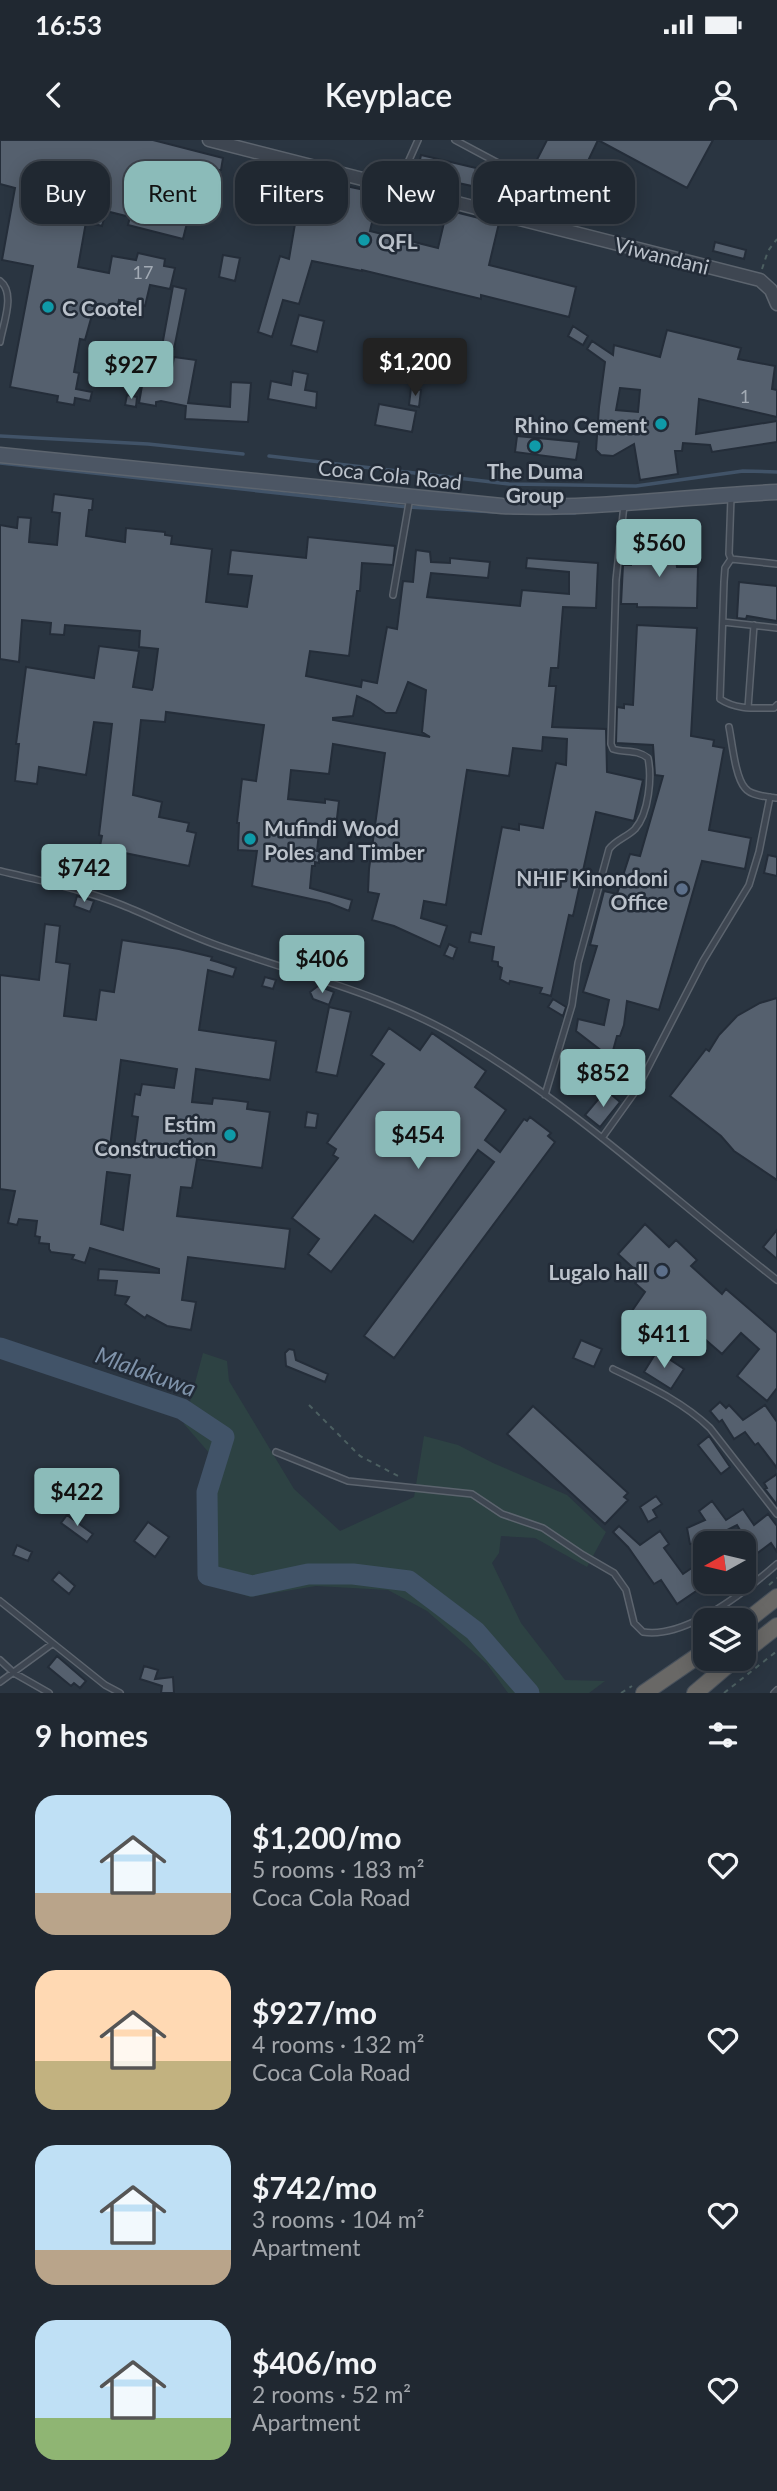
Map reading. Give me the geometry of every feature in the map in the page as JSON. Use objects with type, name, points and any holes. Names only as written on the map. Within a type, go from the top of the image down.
[{"type":"highway","points":[[756,1614],[777,1597]]},
{"type":"highway","points":[[756,1643],[777,1626]]},
{"type":"highway","points":[[645,1693],[693,1659]]},
{"type":"highway","points":[[695,1693],[720,1671]]},
{"type":"main road","name":"Coca Cola Road","points":[[0,455],[536,508],[777,492]]},
{"type":"street","name":"Viwandani","points":[[209,140],[362,178]]},
{"type":"street","name":"Viwandani","points":[[459,203],[760,280]]},
{"type":"street","points":[[760,280],[771,290],[777,304]]},
{"type":"lane","points":[[409,161],[418,140]]},
{"type":"lane","points":[[455,140],[494,161]]},
{"type":"lane","points":[[0,281],[7,287],[8,298],[0,342]]},
{"type":"lane","points":[[731,494],[731,559]]},
{"type":"lane","points":[[393,595],[410,497]]},
{"type":"lane","points":[[545,1095],[572,1005],[578,963],[608,849],[615,841],[633,831],[640,822],[647,793],[650,768],[648,758],[636,752],[617,751],[611,744],[615,580],[624,503]]},
{"type":"lane","points":[[731,559],[777,564]]},
{"type":"lane","points":[[731,559],[725,568],[720,699],[729,706],[774,708],[777,705]]},
{"type":"lane","points":[[723,622],[777,628]]},
{"type":"lane","points":[[748,708],[754,625]]},
{"type":"lane","points":[[602,1138],[637,1089],[703,961],[749,885],[760,852],[774,798],[745,789],[740,779],[729,727]]},
{"type":"lane","points":[[0,871],[110,900],[222,947],[421,1018],[464,1041],[545,1095],[777,1280]]},
{"type":"lane","points":[[613,1369],[674,1399],[697,1416],[710,1428],[777,1514]]},
{"type":"lane","points":[[276,1451],[348,1481],[471,1494],[502,1514],[543,1528],[614,1573],[626,1590],[634,1623],[643,1632],[665,1632],[682,1626],[736,1596],[777,1564]]},
{"type":"lane","points":[[0,1601],[52,1644],[117,1691]]},
{"type":"lane","points":[[0,1682],[52,1644]]},
{"type":"lane","points":[[0,1660],[14,1673],[49,1693]]},
{"type":"lane","points":[[104,1693],[117,1691]]},
{"type":"path","points":[[760,280],[768,251],[777,239]]},
{"type":"path","points":[[309,1405],[352,1450],[412,1486]]},
{"type":"path","points":[[724,1693],[777,1651]]},
{"type":"green space","points":[[203,1353],[227,1361],[229,1381],[294,1489],[340,1531],[414,1497],[424,1436],[458,1445],[567,1495],[606,1532],[587,1567],[535,1538],[501,1536],[499,1553],[492,1563],[521,1623],[565,1680],[605,1681],[589,1693],[508,1693],[487,1664],[427,1611],[388,1590],[316,1586],[250,1597],[203,1580],[200,1518],[224,1470],[184,1424]]},
{"type":"building","points":[[0,140],[153,140],[223,158],[221,170],[221,161],[124,161],[124,216],[110,212],[110,161],[21,161],[21,224],[86,224],[78,267],[109,273],[112,256],[136,260],[138,253],[165,259],[164,266],[175,268],[170,289],[150,285],[145,306],[119,300],[115,319],[92,315],[85,340],[80,339],[74,372],[79,373],[76,389],[92,392],[90,401],[75,398],[74,405],[57,402],[58,396],[10,387],[33,266],[2,260],[15,188],[0,184]]},
{"type":"building","points":[[547,140],[598,140],[588,161],[536,161]]},
{"type":"building","points":[[598,140],[713,140],[687,188]]},
{"type":"building","points":[[421,155],[446,161],[420,161]]},
{"type":"building","points":[[459,164],[473,167],[472,186],[459,183]]},
{"type":"building","name":"QFL","points":[[348,186],[362,189],[362,224],[372,224],[370,231],[438,248],[444,224],[459,224],[459,213],[473,216],[473,224],[499,224],[489,265],[576,287],[569,317],[481,295],[481,299],[362,270],[312,261],[299,304],[283,300],[272,337],[258,332],[280,256],[289,259],[295,224],[348,224]]},
{"type":"building","points":[[128,224],[187,224],[183,239]]},
{"type":"building","points":[[715,242],[746,250],[744,259],[713,251]]},
{"type":"building","points":[[223,255],[240,258],[235,281],[219,277]]},
{"type":"building","points":[[173,286],[186,289],[174,349],[162,346]]},
{"type":"building","points":[[299,315],[324,321],[317,352],[291,345]]},
{"type":"building","points":[[573,326],[588,336],[583,345],[568,336]]},
{"type":"building","points":[[667,330],[741,348],[738,359],[775,366],[772,389],[777,390],[777,417],[699,399],[696,434],[777,421],[777,442],[712,452],[710,445],[683,443],[682,451],[675,451],[678,474],[640,480],[634,444],[613,456],[601,455],[596,450],[605,362],[587,349],[592,341],[613,355],[614,345],[660,357]],"holes":[[[620,388],[640,390],[638,412],[616,410]]]},
{"type":"building","points":[[174,357],[196,360],[188,403],[230,407],[231,382],[251,383],[248,422],[185,419],[186,406],[161,401],[156,402],[156,406],[139,403],[143,380],[169,384]]},
{"type":"building","points":[[293,371],[308,374],[305,390],[317,392],[316,408],[268,399],[271,381],[291,385]]},
{"type":"building","points":[[411,388],[421,390],[419,407],[409,405]]},
{"type":"building","points":[[127,395],[137,397],[136,407],[125,405]]},
{"type":"building","points":[[379,404],[416,411],[412,432],[375,425]]},
{"type":"building","points":[[517,436],[579,442],[576,460],[515,452]]},
{"type":"building","points":[[54,494],[93,499],[86,536],[125,542],[126,528],[165,532],[165,535],[172,536],[171,544],[212,549],[206,602],[247,607],[252,576],[228,574],[231,550],[306,558],[308,537],[395,546],[393,565],[362,563],[349,656],[310,651],[306,676],[361,687],[362,680],[377,683],[387,627],[397,629],[403,581],[413,582],[416,550],[430,552],[431,562],[450,563],[450,558],[490,562],[488,578],[431,573],[427,597],[520,606],[522,590],[569,594],[569,572],[526,568],[527,558],[598,563],[596,608],[563,607],[558,668],[551,668],[549,686],[556,686],[552,727],[606,729],[607,772],[643,780],[634,821],[596,812],[573,916],[569,915],[551,996],[540,993],[542,988],[510,981],[509,984],[500,979],[502,968],[498,966],[498,962],[492,961],[494,947],[469,942],[471,932],[481,934],[502,827],[519,830],[519,824],[543,828],[556,763],[566,765],[567,739],[543,737],[542,751],[513,748],[509,776],[467,770],[446,905],[424,901],[421,918],[447,926],[440,947],[394,926],[372,920],[379,894],[368,892],[369,869],[385,753],[333,744],[329,774],[291,770],[288,799],[325,803],[325,799],[339,801],[335,835],[319,833],[319,863],[315,862],[315,866],[312,866],[310,888],[352,900],[349,911],[329,903],[252,886],[257,851],[238,850],[237,823],[242,779],[256,781],[264,725],[166,712],[165,722],[141,720],[133,795],[162,802],[159,817],[189,823],[187,831],[196,833],[189,866],[100,846],[112,724],[94,722],[86,775],[39,767],[37,784],[15,781],[19,744],[16,744],[26,667],[94,678],[99,646],[139,651],[133,687],[152,690],[153,687],[158,649],[139,647],[140,631],[65,625],[64,635],[50,634],[51,623],[22,620],[19,662],[0,659],[0,525],[17,528],[18,517],[31,518],[29,542],[57,545],[60,513],[52,512]],"holes":[[[408,682],[426,690],[422,732],[430,737],[333,720],[353,716],[357,696],[386,713],[396,713]]]},
{"type":"building","points":[[674,543],[677,567],[698,567],[697,608],[637,607],[637,604],[621,604],[623,565],[631,565],[630,547]]},
{"type":"building","points":[[739,582],[777,586],[777,621],[747,616],[746,619],[737,618]]},
{"type":"building","points":[[637,625],[697,628],[691,736],[714,740],[713,746],[724,748],[709,830],[751,838],[745,869],[702,861],[659,1010],[627,1001],[624,1025],[620,1036],[617,1036],[611,1058],[576,1031],[578,1019],[604,1025],[609,1000],[583,992],[597,946],[590,945],[604,891],[617,894],[630,854],[640,856],[663,776],[655,775],[653,745],[616,743],[617,707],[624,708],[624,704],[633,705]]},
{"type":"building","points":[[768,855],[777,857],[777,876],[764,873]]},
{"type":"building","points":[[77,896],[94,901],[90,912],[74,906]]},
{"type":"building","points":[[45,924],[60,926],[56,962],[70,964],[64,1016],[96,1020],[100,990],[114,992],[122,940],[212,957],[211,960],[236,968],[233,977],[208,970],[199,1030],[276,1041],[270,1080],[196,1069],[192,1102],[212,1104],[213,1098],[233,1100],[248,1102],[247,1109],[270,1112],[262,1168],[197,1159],[192,1188],[181,1187],[177,1216],[290,1229],[285,1269],[188,1257],[182,1300],[196,1302],[191,1330],[167,1326],[147,1315],[145,1318],[125,1304],[129,1297],[115,1295],[117,1281],[98,1280],[99,1269],[159,1273],[159,1269],[90,1248],[85,1263],[72,1259],[74,1255],[51,1252],[49,1244],[39,1243],[40,1237],[35,1236],[37,1221],[19,1219],[17,1225],[8,1223],[15,1191],[0,1189],[0,975],[39,980]],"holes":[[[121,1060],[177,1069],[174,1088],[142,1084],[140,1095],[135,1094],[132,1116],[138,1117],[133,1155],[127,1154],[127,1157],[109,1155]],[[107,1172],[130,1175],[123,1230],[101,1224]]]},
{"type":"building","points":[[449,944],[457,948],[453,959],[444,955]]},
{"type":"building","points":[[265,977],[276,980],[273,989],[262,986]]},
{"type":"building","points":[[318,986],[334,992],[329,1005],[313,999],[310,992]]},
{"type":"building","points":[[777,998],[777,1180],[734,1151],[721,1136],[670,1096],[706,1049],[709,1051],[719,1035],[737,1016],[760,1003]]},
{"type":"building","points":[[553,999],[566,1007],[563,1016],[548,1007]]},
{"type":"building","points":[[329,1007],[351,1012],[337,1076],[316,1072]]},
{"type":"building","points":[[389,1028],[420,1050],[432,1033],[486,1071],[475,1087],[506,1110],[485,1140],[500,1152],[524,1119],[527,1121],[530,1117],[551,1133],[548,1136],[555,1142],[394,1358],[364,1336],[494,1162],[478,1150],[413,1242],[375,1215],[331,1272],[308,1254],[319,1239],[292,1218],[338,1158],[333,1155],[336,1149],[327,1143],[384,1064],[371,1055]]},
{"type":"building","points":[[606,1090],[620,1102],[600,1127],[585,1115]]},
{"type":"building","points":[[307,1112],[318,1114],[316,1128],[305,1127]]},
{"type":"building","points":[[645,1224],[669,1247],[676,1240],[697,1260],[691,1266],[722,1294],[726,1289],[777,1333],[777,1388],[767,1401],[737,1376],[759,1349],[741,1333],[722,1354],[699,1334],[684,1348],[661,1328],[650,1343],[623,1324],[645,1292],[635,1283],[642,1276],[618,1254]]},
{"type":"building","points":[[777,1230],[777,1259],[763,1247]]},
{"type":"building","points":[[581,1340],[602,1349],[594,1367],[573,1358]]},
{"type":"building","points":[[289,1349],[294,1350],[296,1360],[328,1374],[325,1382],[286,1366],[285,1353]]},
{"type":"building","points":[[657,1351],[684,1369],[671,1389],[644,1372]]},
{"type":"building","points":[[720,1402],[726,1408],[729,1405],[743,1420],[765,1405],[777,1422],[777,1468],[758,1443],[755,1445],[745,1432],[734,1439],[722,1420],[719,1422],[710,1411]]},
{"type":"building","points":[[533,1406],[628,1493],[624,1497],[628,1500],[605,1524],[507,1434]]},
{"type":"building","points":[[709,1436],[730,1467],[721,1474],[698,1445]]},
{"type":"building","points":[[777,1474],[777,1505],[765,1489],[767,1488],[764,1483]]},
{"type":"building","points":[[656,1496],[662,1504],[653,1510],[657,1517],[648,1522],[640,1507]]},
{"type":"building","points":[[712,1501],[726,1520],[743,1509],[754,1525],[768,1514],[777,1526],[777,1552],[771,1543],[756,1554],[756,1531],[741,1531],[737,1525],[725,1531],[693,1531],[693,1544],[690,1544],[687,1528],[705,1520],[699,1511]]},
{"type":"building","points":[[67,1515],[93,1534],[87,1542],[61,1523]]},
{"type":"building","points":[[148,1522],[169,1537],[155,1557],[134,1541]]},
{"type":"building","points":[[619,1526],[640,1545],[660,1531],[669,1544],[664,1548],[683,1574],[693,1567],[693,1593],[677,1604],[661,1580],[654,1584],[628,1547],[613,1532]]},
{"type":"building","points":[[17,1545],[32,1552],[28,1561],[13,1555]]},
{"type":"building","points":[[59,1572],[75,1586],[69,1594],[52,1580]]},
{"type":"building","points":[[57,1656],[86,1681],[80,1688],[74,1683],[71,1686],[48,1667]]},
{"type":"building","points":[[144,1666],[158,1670],[155,1679],[173,1677],[174,1693],[161,1693],[162,1686],[140,1679]]},
{"type":"waterway","points":[[0,436],[148,444],[243,454]]},
{"type":"waterway","points":[[269,456],[509,484],[636,486],[743,471],[777,472]]},
{"type":"waterway","points":[[0,463],[408,507],[495,512]]},
{"type":"waterway","points":[[513,513],[575,513]]},
{"type":"waterway","name":"Mlalakuwa","points":[[0,1348],[182,1409],[224,1437],[207,1492],[208,1575],[252,1586],[308,1574],[353,1574],[409,1581],[475,1631],[529,1693]]},
{"type":"place","name":"QFL","points":[[364,240]]},
{"type":"place","name":"C Cootel","points":[[48,307]]},
{"type":"place","name":"Rhino Cement","points":[[661,424]]},
{"type":"place","name":"The Duma Group","points":[[535,446]]},
{"type":"place","name":"Mufindi Wood Poles and Timber","points":[[250,839]]},
{"type":"place","name":"NHIF Kinondoni Office","points":[[682,889]]},
{"type":"place","name":"Estim Construction","points":[[230,1135]]},
{"type":"place","name":"Lugalo hall","points":[[662,1271]]}]
